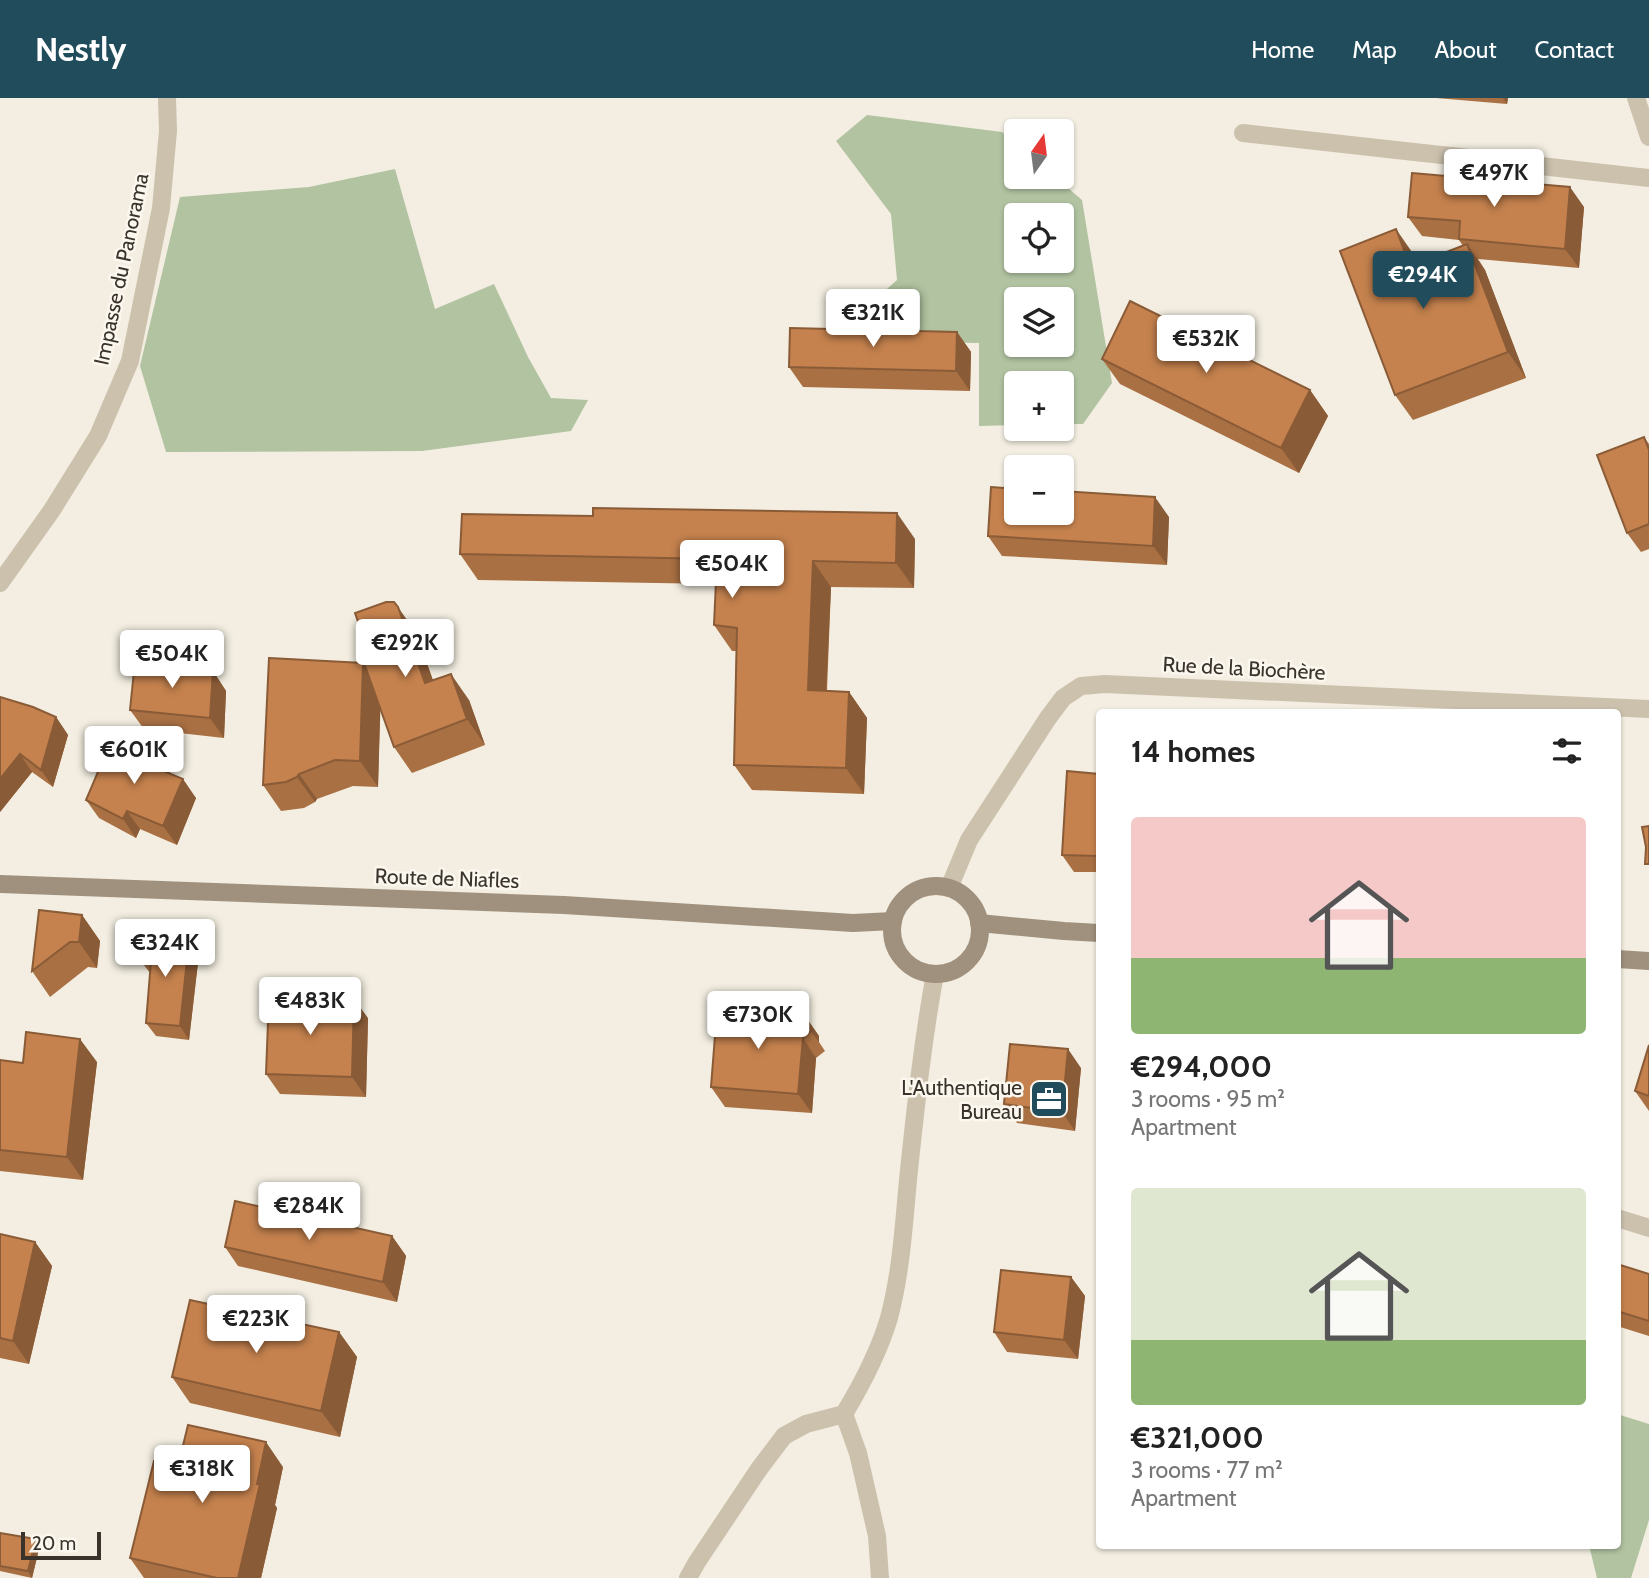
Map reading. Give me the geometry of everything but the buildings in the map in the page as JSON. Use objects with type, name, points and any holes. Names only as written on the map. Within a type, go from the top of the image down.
[{"type":"street","name":"Impasse du Panorama","points":[[0,583],[52,510],[98,436],[130,361],[161,208],[168,131],[167,98]]},
{"type":"street","points":[[1636,98],[1649,137]]},
{"type":"street","points":[[1243,133],[1649,178]]},
{"type":"street","name":"Rue de la Biochère","points":[[949,888],[969,840],[1048,718],[1063,698],[1081,686],[1105,684],[1649,709]]},
{"type":"street","name":"Route de Niafles","points":[[0,884],[564,905],[853,923],[892,920]]},
{"type":"street","points":[[934,886],[949,888],[960,893],[975,911],[979,923],[976,948],[960,967],[935,974],[923,972],[911,967],[895,947],[892,920],[898,907],[908,896],[920,889],[934,886]]},
{"type":"street","points":[[979,923],[1096,933]]},
{"type":"street","points":[[1621,959],[1649,961]]},
{"type":"street","points":[[688,1578],[784,1436],[806,1424],[844,1414],[865,1380],[888,1319],[900,1262],[925,1032],[935,974]]},
{"type":"street","points":[[1621,1219],[1649,1228]]},
{"type":"street","points":[[844,1414],[858,1453],[877,1536],[880,1578]]},
{"type":"green space","points":[[867,115],[1002,132],[1004,189],[1069,189],[1082,200],[1112,383],[1083,424],[1074,424],[1074,371],[1004,371],[1004,425],[979,426],[979,343],[886,341],[858,315],[897,280],[891,214],[836,141]]},
{"type":"green space","points":[[395,169],[435,309],[494,284],[528,357],[551,398],[588,400],[571,431],[422,451],[166,452],[140,366],[180,197],[309,187]]},
{"type":"green space","points":[[1621,1415],[1649,1424],[1649,1520],[1631,1578],[1597,1578],[1590,1549],[1621,1549]]},
{"type":"place","name":"L'Authentique Bureau","points":[[1049,1099]]}]
